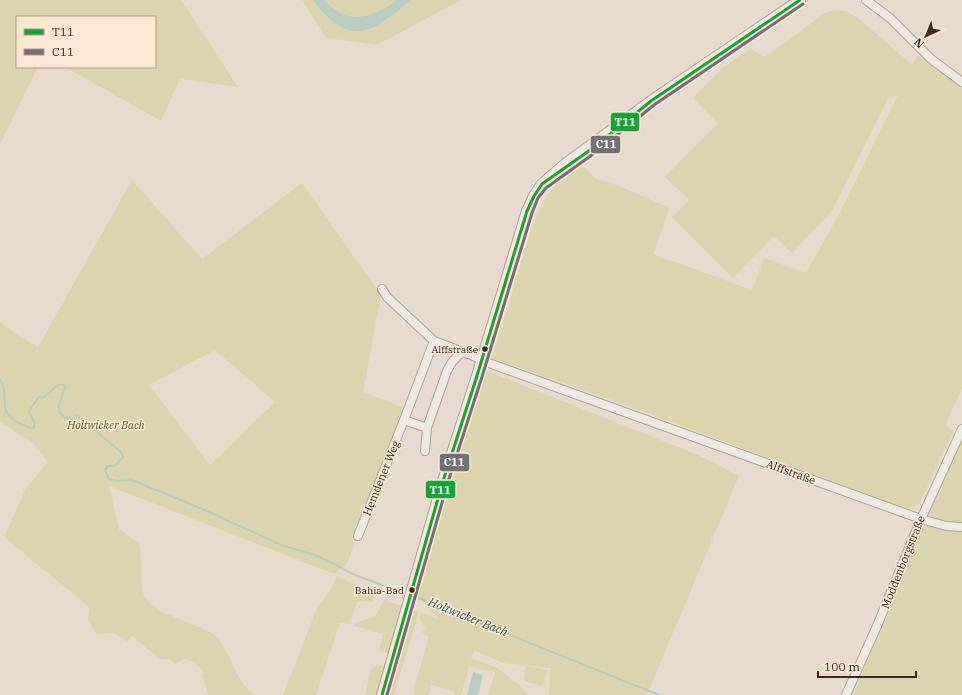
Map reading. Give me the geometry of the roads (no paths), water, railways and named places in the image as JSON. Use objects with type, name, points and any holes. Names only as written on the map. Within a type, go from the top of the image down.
[{"type":"street","points":[[382,695],[442,481],[482,359],[527,211],[534,196],[542,184],[565,164],[651,101],[800,0]]},
{"type":"street","points":[[866,0],[890,18],[931,59],[962,82]]},
{"type":"street","points":[[382,288],[387,297],[434,341],[482,359]]},
{"type":"street","name":"Hemdener Weg","points":[[358,536],[434,341]]},
{"type":"street","points":[[424,451],[427,428],[447,371],[452,362],[462,352]]},
{"type":"street","name":"Alffstraße","points":[[482,359],[920,519],[946,526],[962,528]]},
{"type":"street","points":[[404,420],[427,428]]},
{"type":"street","name":"Moddenborgstraße","points":[[846,695],[877,626],[920,519],[962,429]]},
{"type":"waterway","name":"Holtwicker Bach","points":[[0,380],[4,390],[5,407],[8,415],[19,423],[31,428],[34,427],[34,422],[29,411],[39,397],[44,397],[58,385],[66,386],[60,400],[59,410],[61,414],[71,419],[77,415],[121,452],[123,457],[115,466],[108,466],[105,470],[109,479],[117,481],[132,480],[193,505],[284,546],[320,557],[355,575],[407,594]]},
{"type":"waterway","name":"Holtwicker Bach","points":[[413,596],[659,695]]},
{"type":"place","name":"Alffstraße","points":[[485,349]]},
{"type":"place","name":"Bahia-Bad","points":[[412,590]]}]
